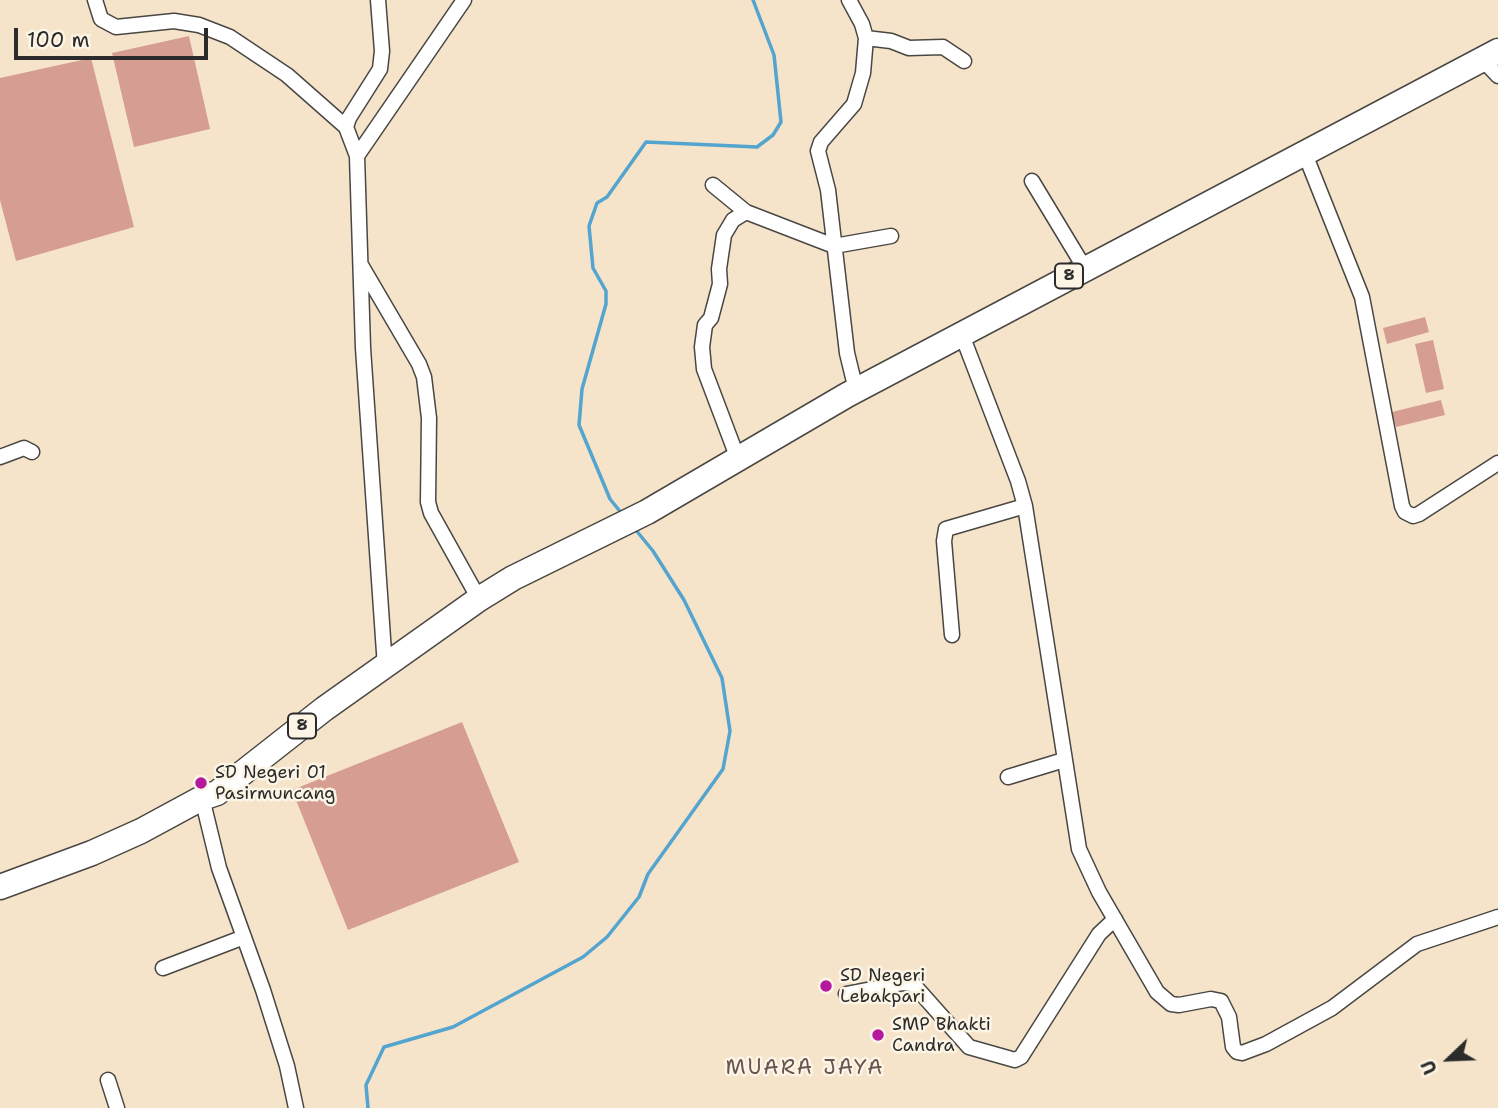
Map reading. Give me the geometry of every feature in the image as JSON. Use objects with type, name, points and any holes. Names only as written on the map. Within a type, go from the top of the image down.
[{"type":"highway","name":"8","points":[[2,881],[141,831],[217,793],[324,709],[479,599],[513,578],[647,512],[856,390],[1084,267],[1493,62]]},
{"type":"street","points":[[95,0],[101,19],[116,27],[174,21],[199,25],[230,37],[288,75],[346,127],[357,156],[363,348],[385,667]]},
{"type":"street","points":[[346,127],[380,69],[382,51],[377,0]]},
{"type":"street","points":[[357,156],[464,0]]},
{"type":"street","points":[[849,0],[866,38],[863,74],[854,104],[821,142],[818,151],[828,190],[847,353],[856,390]]},
{"type":"street","points":[[866,38],[891,41],[909,48],[943,47],[964,61]]},
{"type":"street","points":[[1305,154],[1363,297],[1405,512],[1413,516],[1419,513],[1498,463]]},
{"type":"street","points":[[1032,181],[1084,267]]},
{"type":"street","points":[[713,186],[746,212],[834,246],[891,236]]},
{"type":"street","points":[[738,459],[704,369],[702,347],[705,325],[711,318],[720,284],[719,269],[724,236],[733,220],[746,212]]},
{"type":"street","points":[[360,264],[419,364],[429,418],[428,502],[431,513],[479,599]]},
{"type":"street","points":[[962,335],[1025,506],[1079,849],[1090,875],[1157,992],[1164,999],[1179,1005],[1211,999],[1221,1001],[1228,1017],[1233,1047],[1242,1053],[1276,1039],[1332,1008],[1417,944],[1498,917]]},
{"type":"street","points":[[0,457],[24,449],[32,452]]},
{"type":"street","points":[[952,635],[944,541],[946,529],[1025,506]]},
{"type":"street","points":[[1008,777],[1064,760]]},
{"type":"street","points":[[202,799],[219,868],[287,1066],[296,1108]]},
{"type":"street","points":[[846,994],[903,983],[913,984],[969,1047],[1009,1059],[1018,1059],[1099,934],[1115,919]]},
{"type":"street","points":[[163,968],[244,937]]},
{"type":"street","points":[[107,1080],[117,1108]]},
{"type":"building","points":[[189,36],[210,129],[134,147],[112,53]]},
{"type":"building","points":[[91,58],[134,227],[16,261],[0,200],[0,78]]},
{"type":"building","points":[[1425,317],[1429,332],[1387,344],[1383,328]]},
{"type":"building","points":[[1433,340],[1444,389],[1426,393],[1415,344]]},
{"type":"building","points":[[1441,400],[1445,415],[1396,427],[1392,412]]},
{"type":"building","points":[[462,722],[519,862],[348,930],[292,790]]},
{"type":"waterway","points":[[623,515],[610,499],[579,425],[582,389],[606,304],[606,291],[593,268],[589,226],[597,203],[607,197],[646,142],[757,147],[773,135],[781,122],[774,55],[753,0]]},
{"type":"waterway","points":[[368,1108],[366,1085],[384,1047],[453,1027],[583,957],[607,937],[639,897],[648,874],[723,769],[730,731],[722,678],[684,600],[653,551],[635,529]]},
{"type":"place","name":"SD Negeri 01 Pasirmuncang","points":[[201,783]]},
{"type":"place","name":"SD Negeri Lebakpari","points":[[826,986]]},
{"type":"place","name":"SMP Bhakti Candra","points":[[878,1035]]},
{"type":"district","name":"MUARA JAYA","points":[[805,1069]]}]
